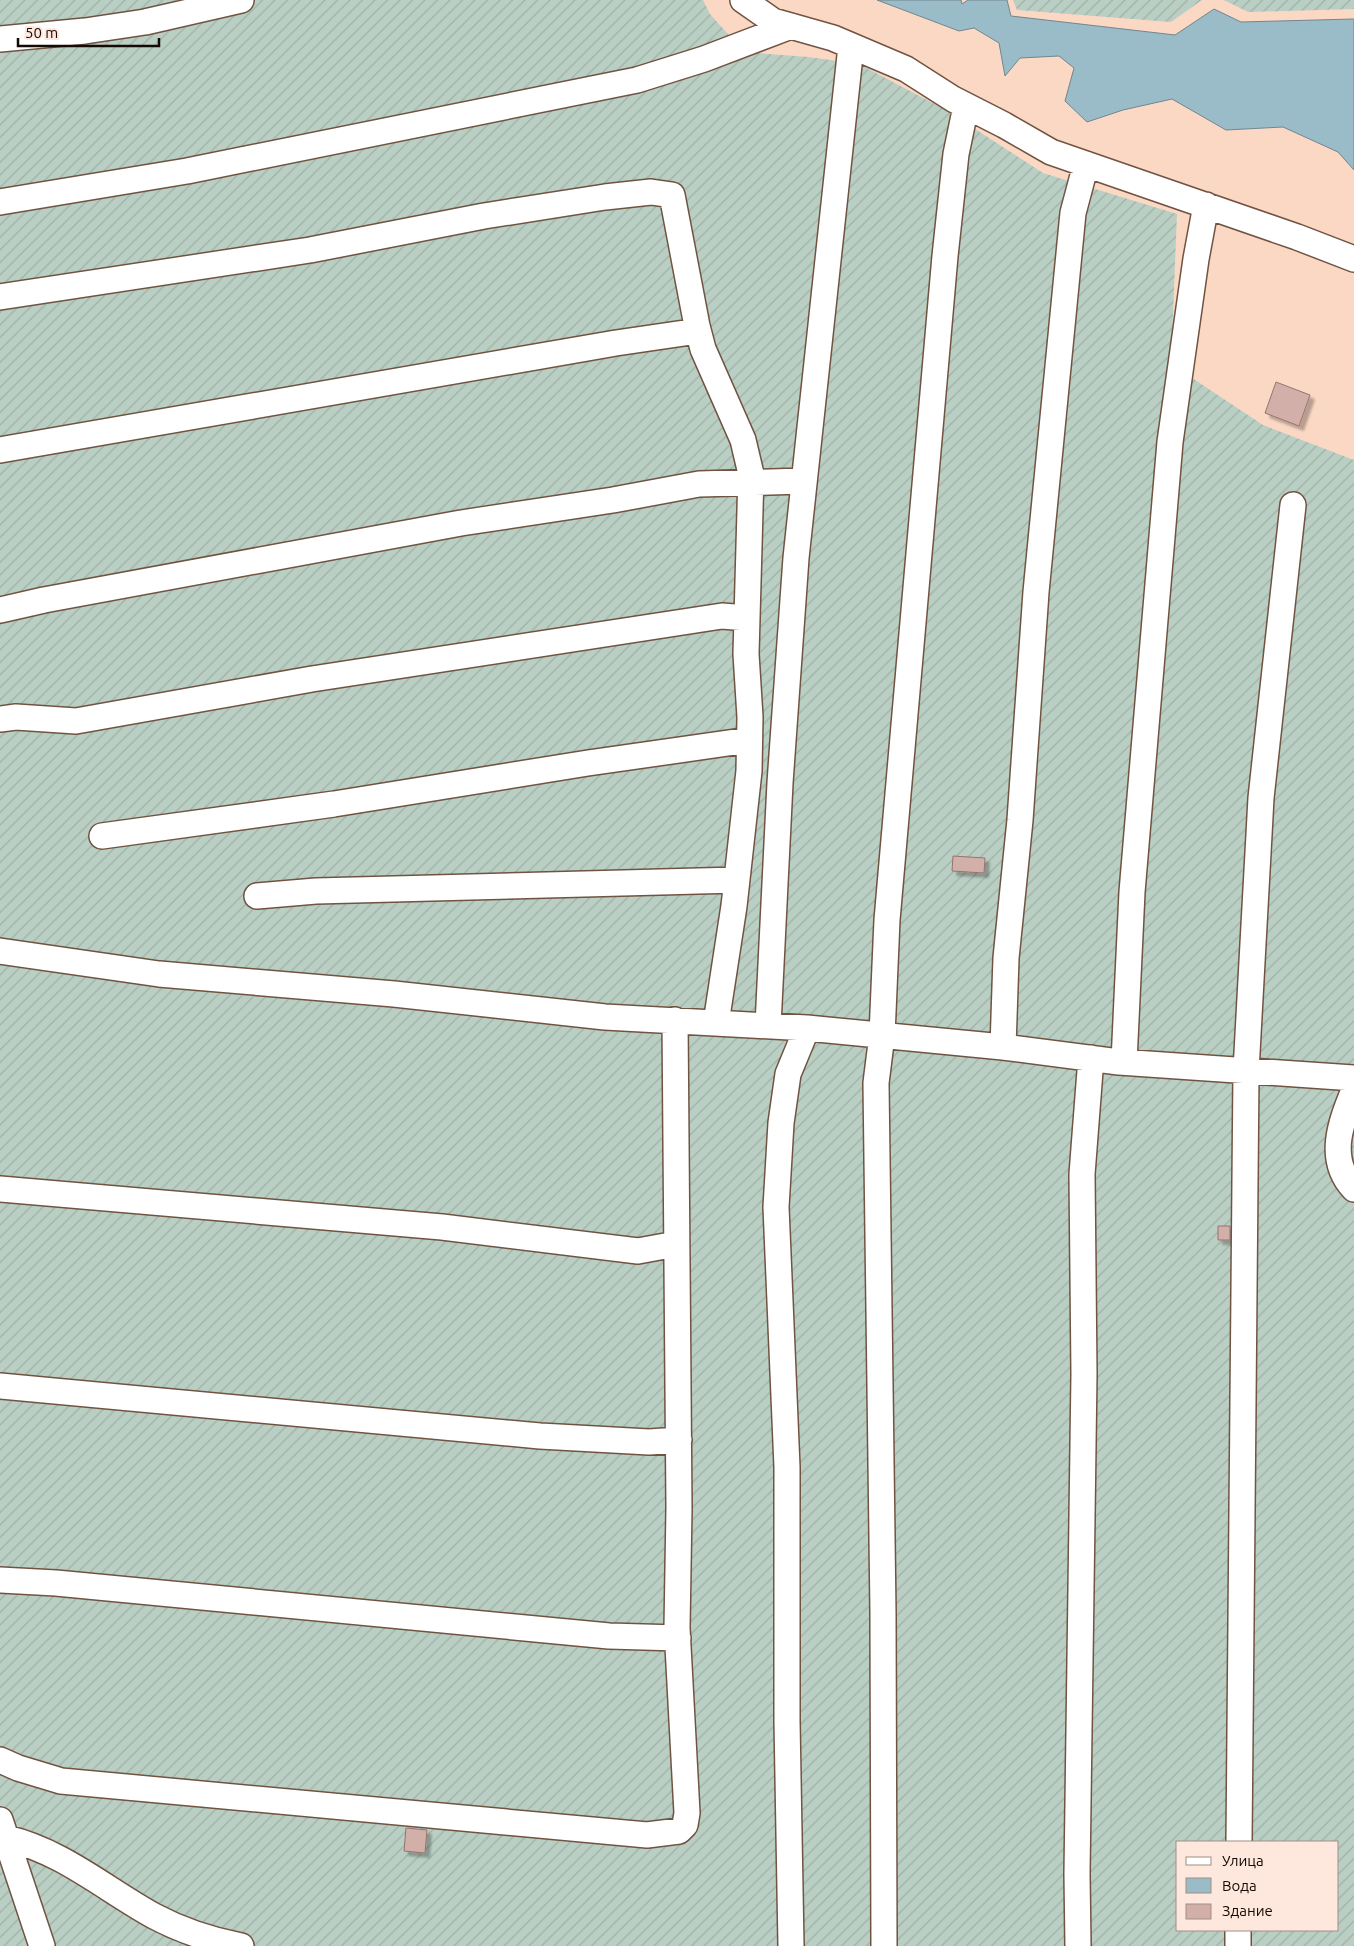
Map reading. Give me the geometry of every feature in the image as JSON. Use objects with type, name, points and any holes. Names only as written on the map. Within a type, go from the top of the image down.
[{"type":"street","points":[[0,39],[85,31],[145,22],[241,0]]},
{"type":"street","points":[[744,0],[773,21],[833,38],[906,69],[966,106],[1051,152],[1206,205],[1354,259]]},
{"type":"street","points":[[0,202],[197,169],[636,80],[704,59],[791,26]]},
{"type":"street","points":[[768,1025],[780,783],[803,480],[851,46]]},
{"type":"street","points":[[884,1946],[876,1083],[882,1035],[887,920],[904,739],[918,546],[956,154],[966,106]]},
{"type":"street","points":[[1003,1047],[1006,958],[1020,820],[1039,563],[1073,213],[1086,164]]},
{"type":"street","points":[[0,296],[310,250],[484,216],[651,192],[672,196],[698,331],[743,440],[751,474],[746,618],[749,740],[745,818],[716,1023]]},
{"type":"street","points":[[1124,1062],[1132,892],[1170,442],[1196,260],[1206,205]]},
{"type":"street","points":[[0,450],[616,343],[698,331]]},
{"type":"street","points":[[0,610],[44,600],[461,523],[613,500],[700,484],[750,484],[803,480]]},
{"type":"street","points":[[1239,1841],[1246,1071],[1262,798],[1293,505]]},
{"type":"street","points":[[0,719],[16,717],[76,721],[312,679],[722,616],[746,618]]},
{"type":"street","points":[[102,836],[334,804],[588,763],[749,740]]},
{"type":"street","points":[[257,896],[316,891],[737,880]]},
{"type":"street","points":[[0,951],[160,974],[394,994],[605,1017],[807,1028],[1003,1047],[1124,1062],[1354,1078]]},
{"type":"street","points":[[0,1760],[18,1768],[61,1781],[647,1835],[669,1834],[678,1831],[685,1824],[687,1813],[678,1638],[679,1440],[675,1020]]},
{"type":"street","points":[[791,1946],[787,1721],[787,1467],[776,1207],[781,1123],[788,1074],[807,1028]]},
{"type":"street","points":[[1078,1946],[1077,1874],[1084,1374],[1082,1174],[1091,1058]]},
{"type":"street","points":[[1354,1090],[1340,1125],[1337,1145],[1340,1165],[1354,1188]]},
{"type":"street","points":[[0,1189],[442,1227],[638,1250],[676,1244]]},
{"type":"street","points":[[0,1386],[531,1435],[650,1442],[679,1440]]},
{"type":"street","points":[[0,1580],[56,1583],[609,1636],[678,1638]]},
{"type":"street","points":[[3,1829],[42,1946]]},
{"type":"street","points":[[3,1829],[57,1856],[154,1916],[187,1932],[212,1941],[241,1946]]},
{"type":"street","points":[[1238,1931],[1238,1946]]},
{"type":"green space","points":[[0,0],[703,0],[710,14],[744,52],[809,57],[859,64],[944,109],[1043,173],[1177,214],[1171,364],[1263,425],[1354,460],[1354,1946],[0,1946]]},
{"type":"green space","points":[[1013,0],[1202,0],[1171,22],[1017,10]]},
{"type":"green space","points":[[1224,0],[1354,0],[1354,9],[1248,12]]},
{"type":"water","points":[[877,0],[961,0],[962,4],[968,0],[1007,0],[1011,16],[1175,35],[1214,9],[1241,22],[1354,19],[1354,170],[1338,152],[1283,127],[1226,130],[1172,99],[1123,110],[1087,122],[1065,101],[1074,68],[1059,56],[1020,58],[1005,76],[999,43],[974,28],[959,31]]},
{"type":"building","points":[[1276,382],[1310,395],[1299,426],[1265,413]]},
{"type":"building","points":[[953,856],[985,858],[984,873],[952,871]]},
{"type":"building","points":[[1218,1226],[1230,1226],[1230,1240],[1218,1240]]},
{"type":"building","points":[[406,1828],[427,1830],[425,1853],[404,1851]]}]
